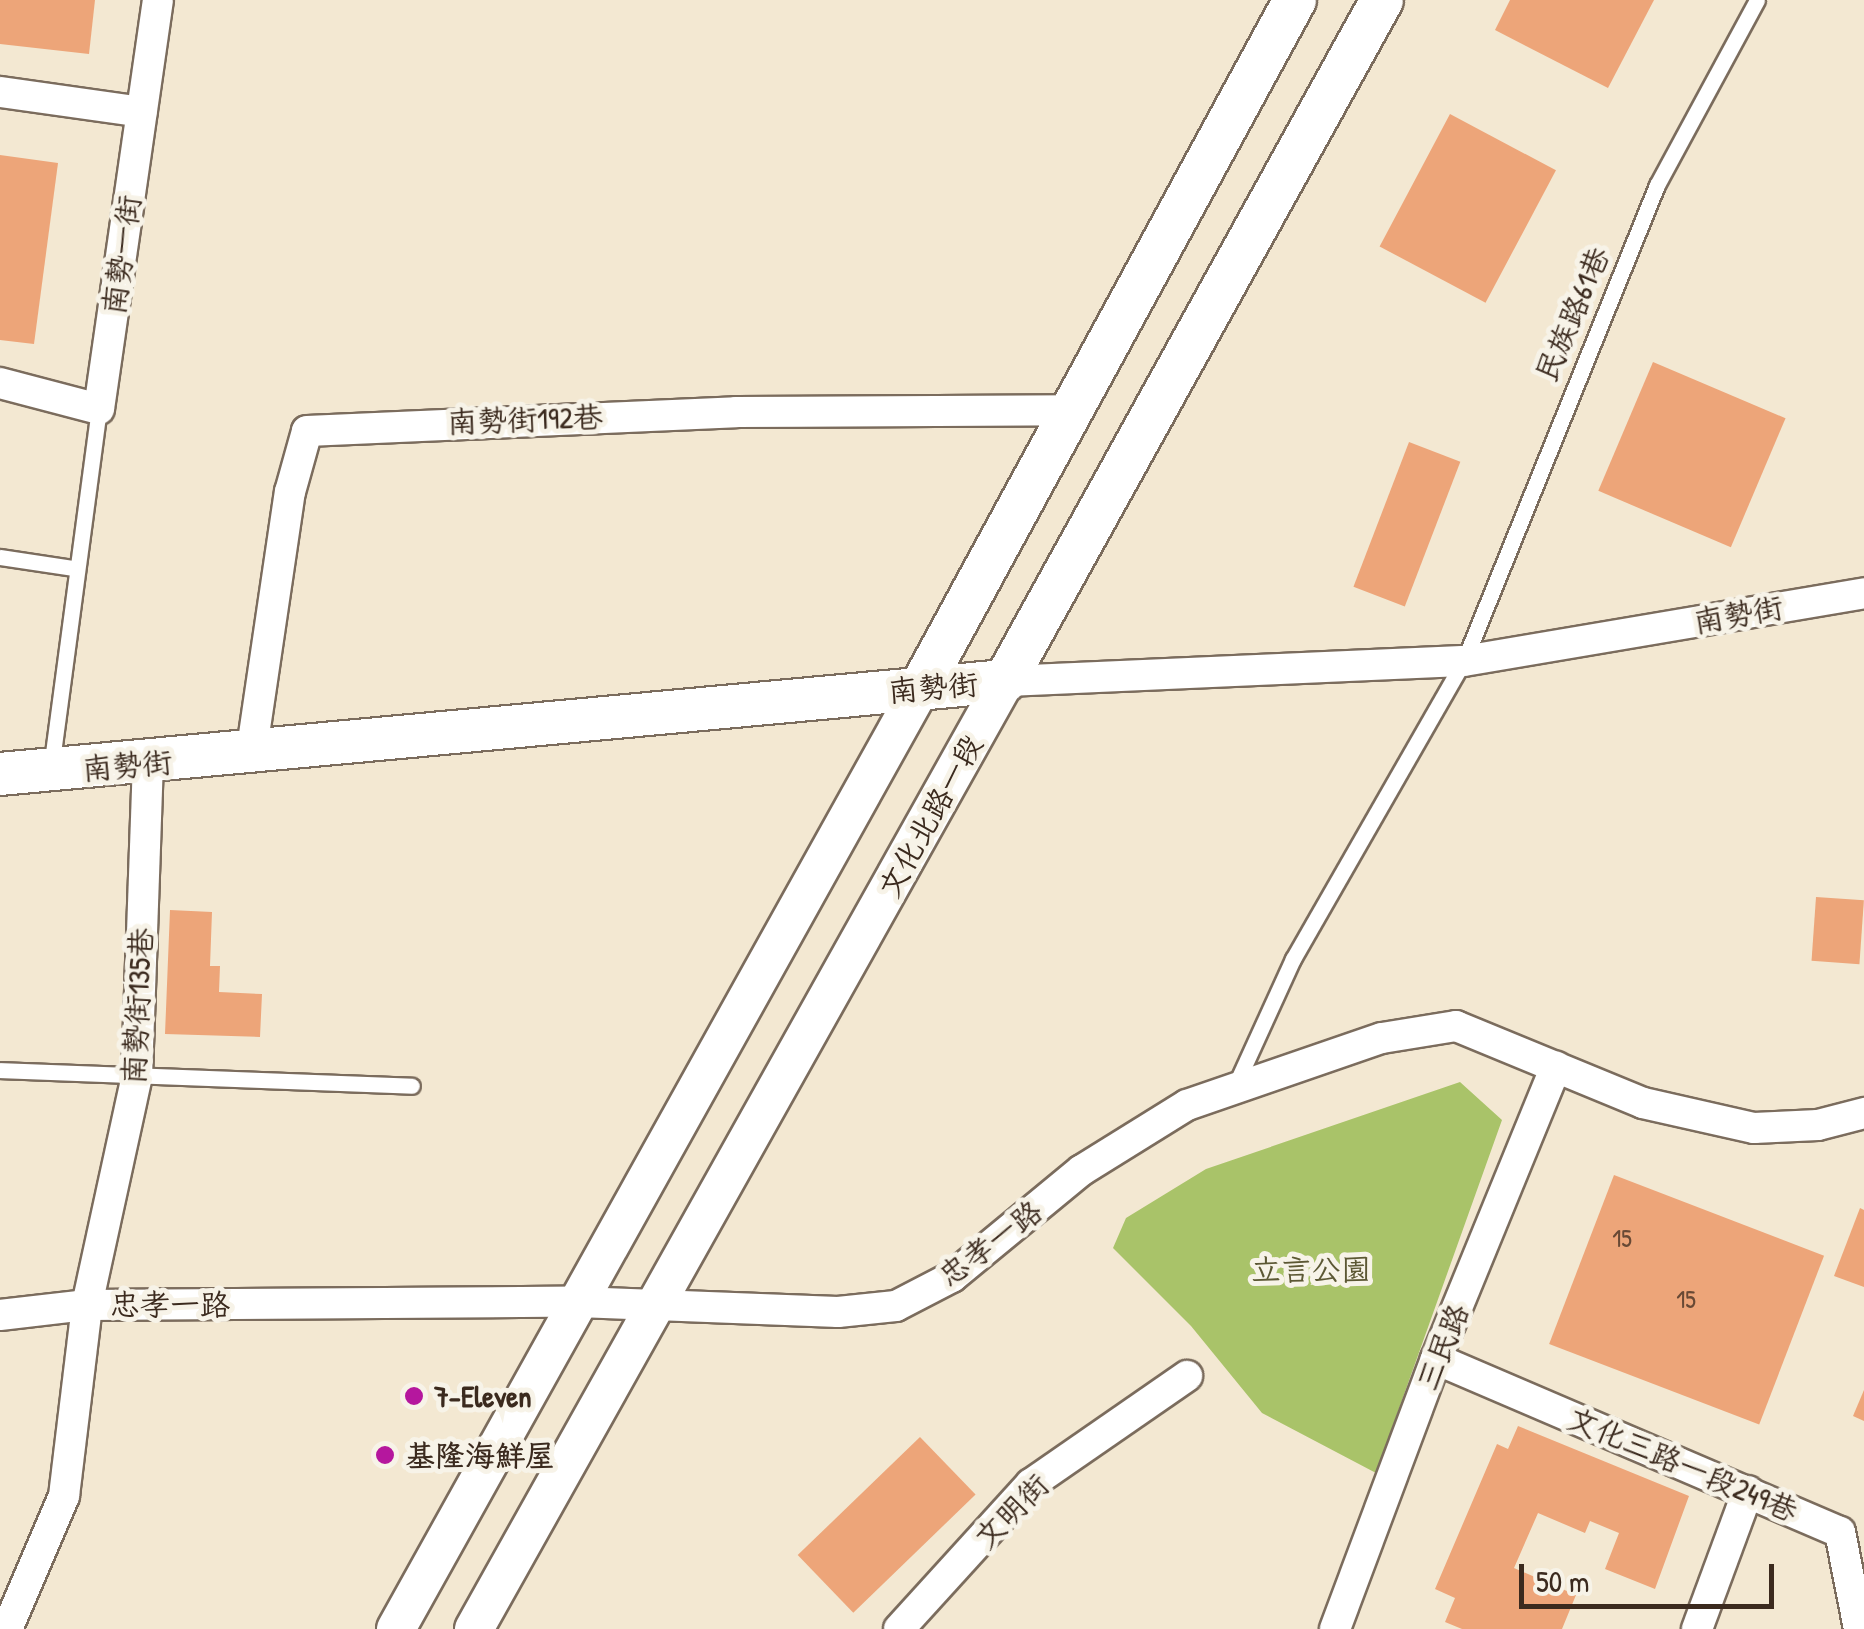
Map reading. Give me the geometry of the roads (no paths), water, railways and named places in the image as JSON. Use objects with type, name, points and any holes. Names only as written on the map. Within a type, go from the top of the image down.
[{"type":"main road","points":[[922,688],[1294,0]]},
{"type":"main road","name":"文化北路一段","points":[[1005,681],[1382,0]]},
{"type":"main road","name":"南勢街","points":[[0,774],[252,755],[1005,681]]},
{"type":"street","name":"南勢一街","points":[[99,409],[158,0]]},
{"type":"street","points":[[0,92],[142,112]]},
{"type":"street","points":[[0,383],[99,409]]},
{"type":"street","name":"南勢街192巷","points":[[252,755],[290,492],[307,432],[736,412],[1072,410]]},
{"type":"street","name":"南勢街","points":[[1005,681],[1464,661],[1864,593]]},
{"type":"street","name":"文化北路一段","points":[[474,1629],[1005,681]]},
{"type":"street","points":[[396,1629],[922,688]]},
{"type":"street","name":"南勢街135巷","points":[[7,1629],[64,1496],[87,1305],[137,1076],[148,762]]},
{"type":"street","name":"忠孝一路","points":[[0,1316],[87,1305],[578,1302],[838,1312],[896,1306],[952,1278],[1082,1170],[1145,1128],[1235,1086],[1382,1038],[1456,1026],[1643,1103],[1754,1128],[1818,1125],[1864,1113]]},
{"type":"street","name":"三民路","points":[[1336,1629],[1436,1359],[1556,1067]]},
{"type":"street","name":"文化三路一段249巷","points":[[1436,1359],[1840,1532],[1859,1629]]},
{"type":"street","name":"文明街","points":[[899,1629],[1031,1484],[1188,1376]]},
{"type":"street","points":[[1696,1629],[1748,1491]]},
{"type":"lane","name":"民族路61巷","points":[[1235,1086],[1292,959],[1464,661],[1656,185],[1757,0]]},
{"type":"lane","points":[[50,772],[73,568],[99,409]]},
{"type":"lane","points":[[0,557],[73,568]]},
{"type":"lane","points":[[0,1070],[412,1086]]},
{"type":"place","name":"7-Eleven","points":[[414,1396]]},
{"type":"place","name":"基隆海鮮屋","points":[[385,1455]]},
{"type":"park label","name":"立言公園","points":[[1311,1269]]}]
